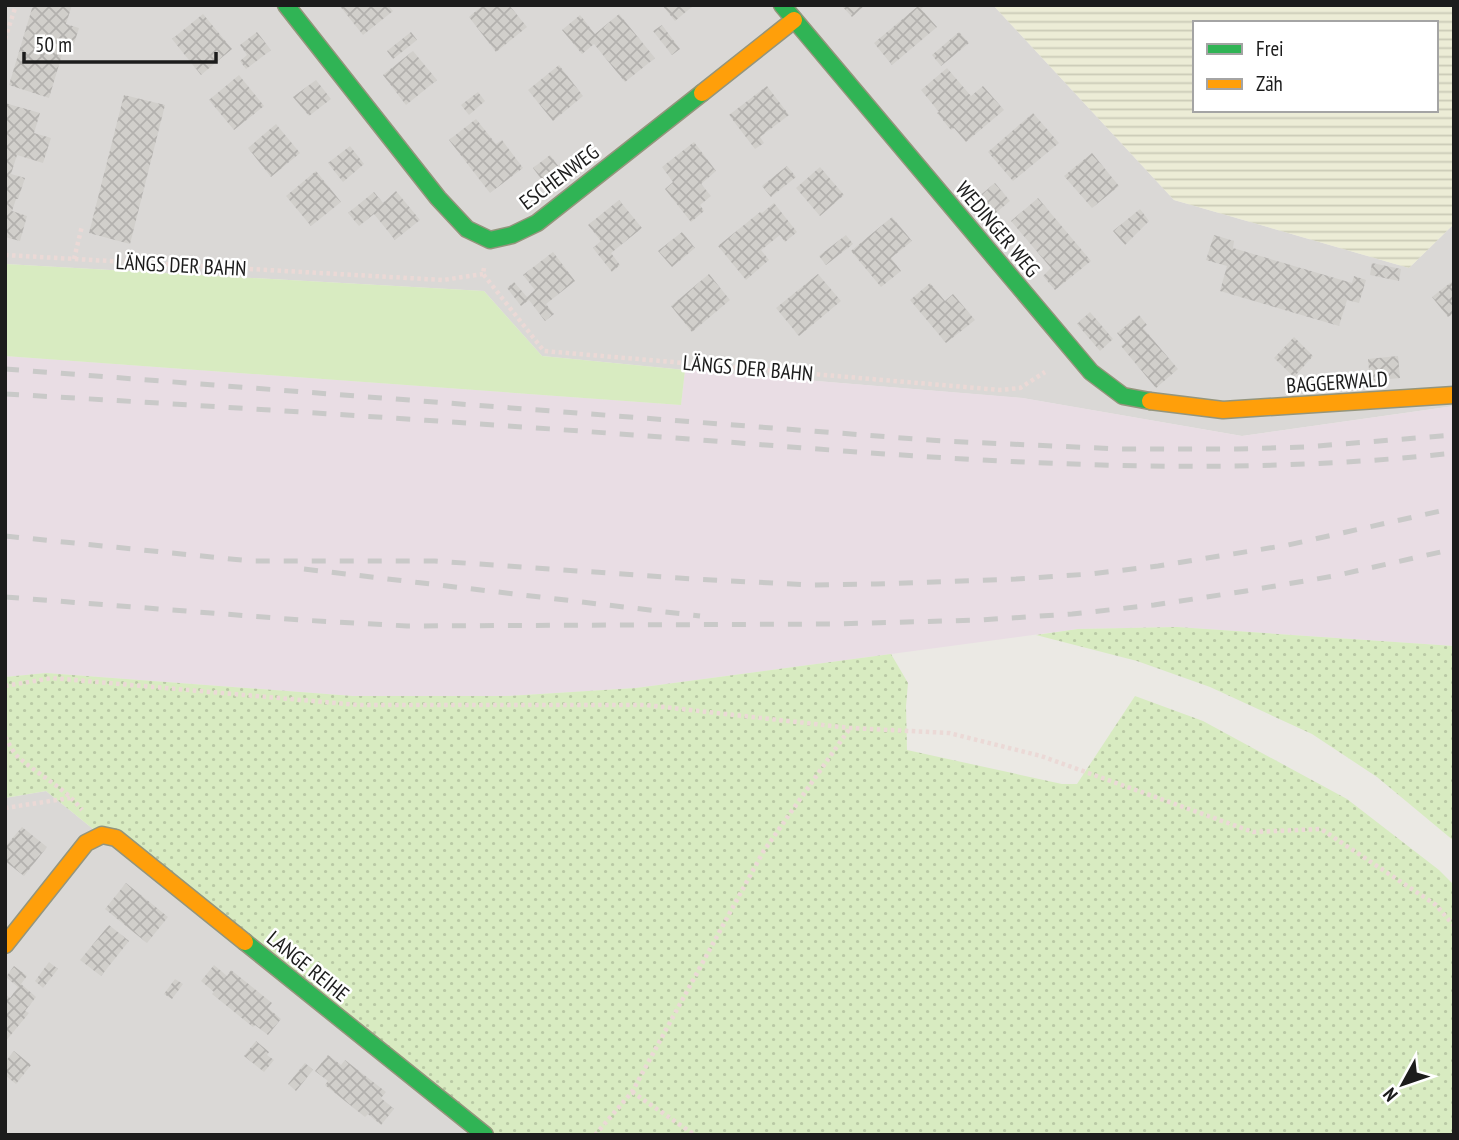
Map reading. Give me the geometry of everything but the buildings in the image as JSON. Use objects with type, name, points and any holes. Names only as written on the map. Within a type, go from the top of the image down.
[{"type":"street","points":[[286,5],[438,198],[467,229],[490,240]]},
{"type":"street","name":"WEDINGER WEG","points":[[782,5],[1091,372],[1123,396],[1138,401],[1223,410]]},
{"type":"street","name":"ESCHENWEG","points":[[490,240],[512,235],[537,223],[794,20]]},
{"type":"street","name":"BAGGERWALD","points":[[1223,410],[1454,395]]},
{"type":"street","points":[[5,945],[86,843],[102,835]]},
{"type":"street","name":"LANGE REIHE","points":[[102,835],[116,838],[485,1135]]},
{"type":"path","points":[[5,39],[16,5]]},
{"type":"path","points":[[74,259],[82,226]]},
{"type":"path","points":[[483,274],[490,240]]},
{"type":"path","name":"LÄNGS DER BAHN","points":[[5,255],[443,280],[483,274],[544,351],[1000,390],[1020,388],[1045,372]]},
{"type":"path","points":[[5,686],[52,678],[358,705],[646,705],[850,728],[949,733],[1041,756],[1253,832],[1321,829],[1436,905],[1454,926]]},
{"type":"path","points":[[595,1135],[632,1092],[763,852],[850,728]]},
{"type":"path","points":[[5,737],[15,754],[76,802],[102,835]]},
{"type":"path","points":[[5,808],[71,798]]},
{"type":"path","points":[[632,1092],[695,1135]]},
{"type":"shaded area","points":[[5,5],[993,5],[1174,200],[1409,268],[1454,224],[1454,406],[1242,436],[1022,398],[542,356],[484,291],[5,264]]},
{"type":"shaded area","points":[[5,356],[681,405],[685,370],[1023,398],[1242,436],[1454,406],[1454,646],[1177,627],[1078,629],[636,688],[506,696],[353,696],[46,673],[5,677]]},
{"type":"shaded area","points":[[46,791],[472,1135],[5,1135],[5,798]]},
{"type":"green space","points":[[993,5],[1454,5],[1454,224],[1409,268],[1174,200]]},
{"type":"green space","points":[[5,264],[484,291],[542,356],[685,370],[681,405],[5,356]]},
{"type":"green space","points":[[1177,627],[1454,646],[1454,841],[1377,777],[1312,734],[1210,687],[1137,661],[1036,635],[1078,629]]},
{"type":"green space","points":[[891,654],[908,683],[907,750],[1062,784],[1077,784],[1135,696],[1203,721],[1347,799],[1439,870],[1454,885],[1454,1135],[472,1135],[46,791],[5,798],[5,677],[46,673],[353,696],[506,696],[636,688]]},
{"type":"railway","points":[[5,369],[942,441],[1120,449],[1237,449],[1305,447],[1454,435]]},
{"type":"railway","points":[[5,394],[433,421],[880,454],[1072,464],[1263,465],[1454,453]]},
{"type":"railway","points":[[5,536],[251,561],[435,561],[694,579],[810,585],[876,584],[1016,579],[1158,566],[1288,545],[1454,508]]},
{"type":"railway","points":[[5,597],[407,626],[832,624],[980,620],[1154,605],[1334,576],[1454,549]]},
{"type":"railway","points":[[304,569],[700,616]]},
{"type":"traffic: fast","points":[[286,5],[438,198],[467,229],[490,240],[512,235],[537,223],[702,93]]},
{"type":"traffic: fast","points":[[782,5],[1091,372],[1123,396],[1150,401]]},
{"type":"traffic: fast","points":[[245,942],[485,1135]]},
{"type":"traffic: slow","points":[[702,93],[794,20]]},
{"type":"traffic: slow","points":[[1150,401],[1223,410],[1454,395]]},
{"type":"traffic: slow","points":[[5,945],[86,843],[102,835],[116,838],[245,942]]}]
